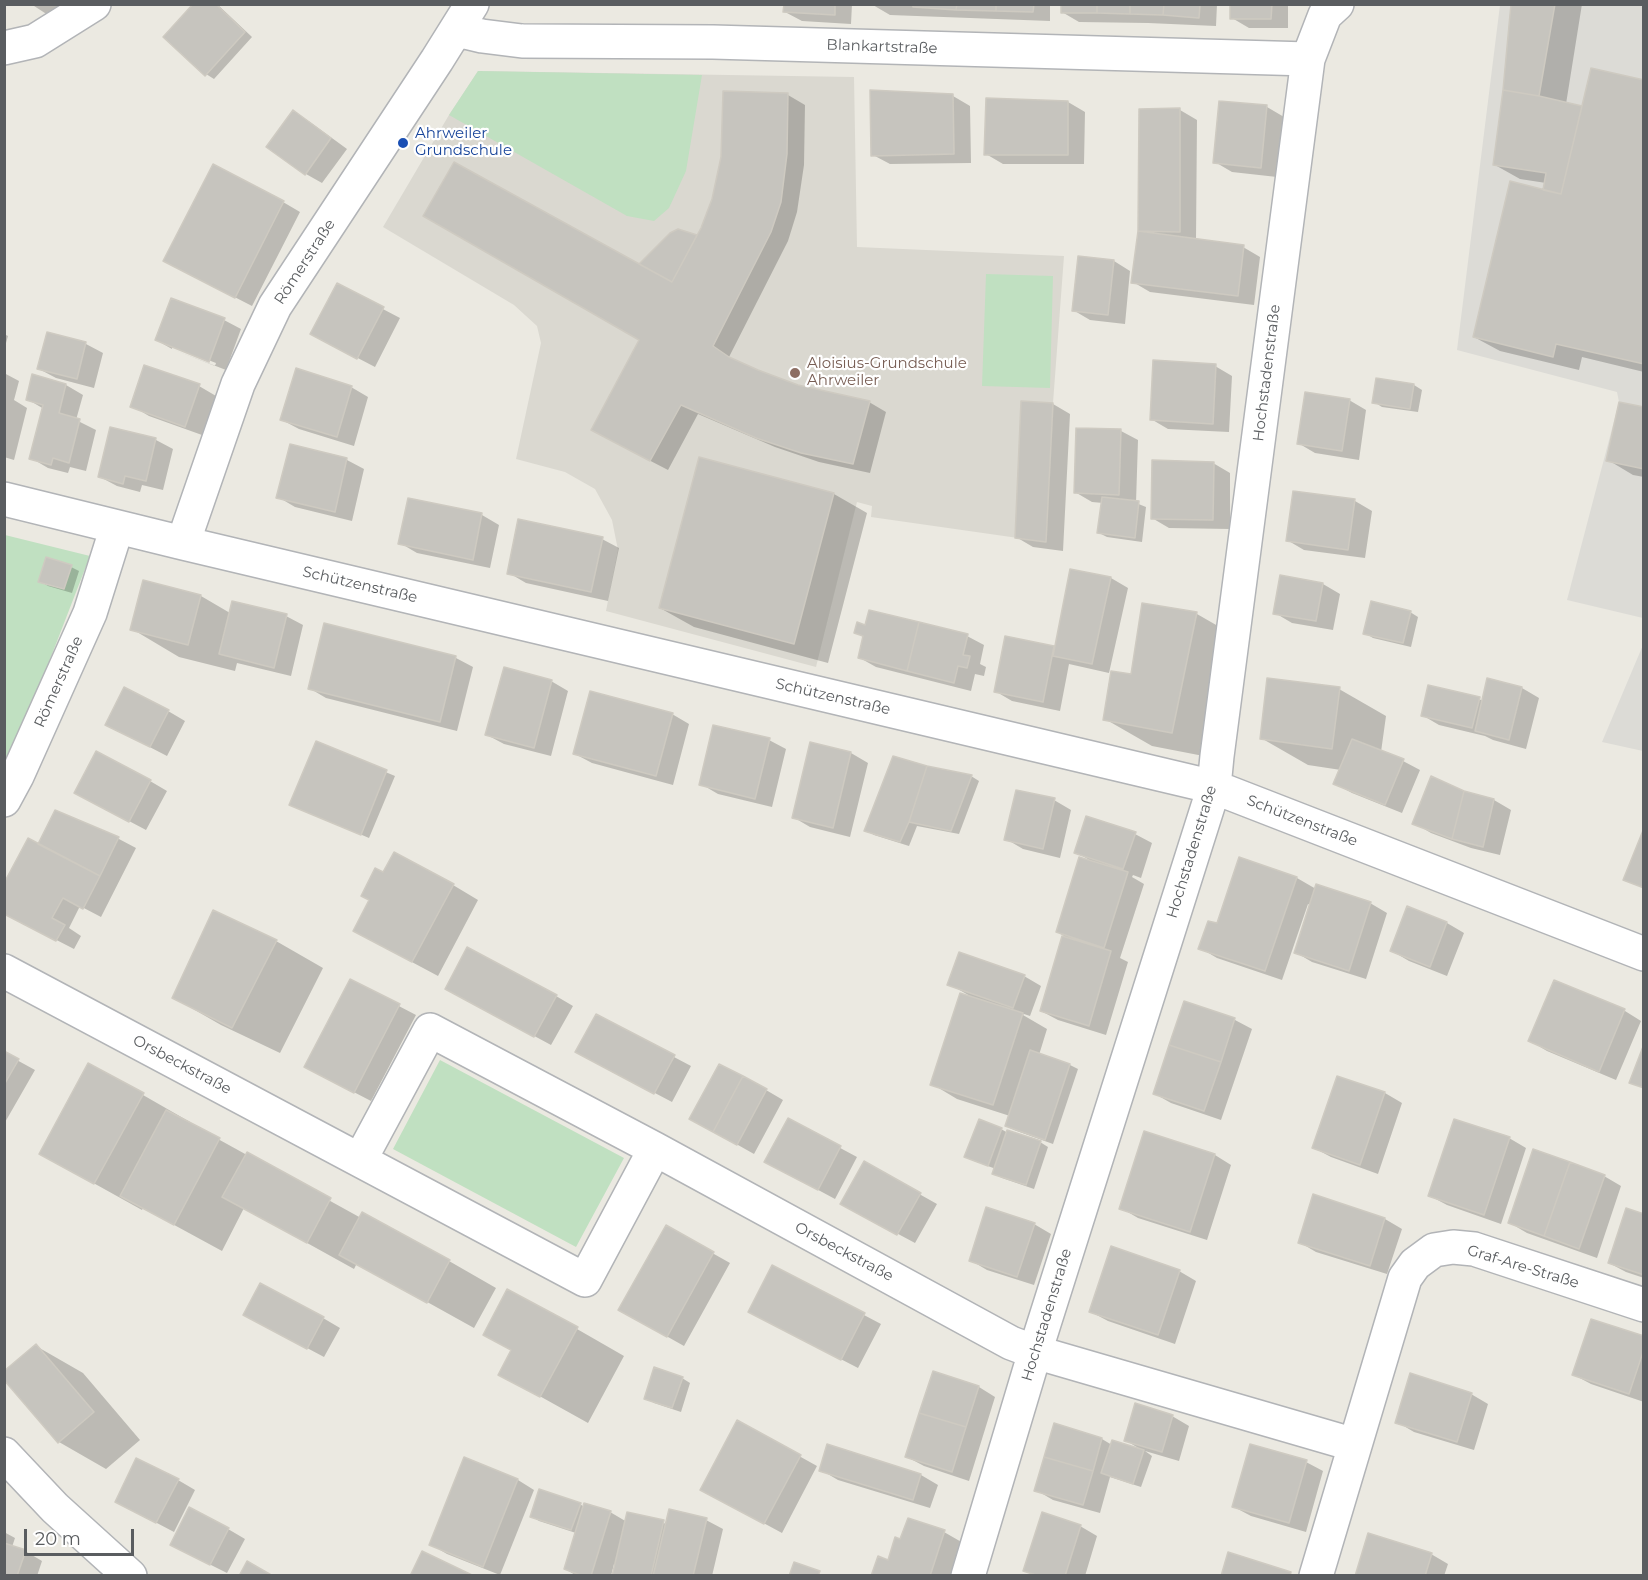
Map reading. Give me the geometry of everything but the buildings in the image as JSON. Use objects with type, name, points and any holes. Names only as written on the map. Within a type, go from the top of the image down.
[{"type":"street","points":[[4,48],[35,41],[94,4]]},
{"type":"street","name":"Hochstadenstraße","points":[[968,1575],[1035,1352],[1214,787],[1308,58],[1325,15],[1337,4]]},
{"type":"street","name":"Blankartstraße","points":[[465,17],[482,36],[522,41],[725,42],[1308,58]]},
{"type":"street","name":"Römerstraße","points":[[183,543],[238,384],[276,306],[465,17]]},
{"type":"street","name":"Schützenstraße","points":[[4,499],[1214,787],[1644,954]]},
{"type":"street","name":"Römerstraße","points":[[4,800],[90,613],[117,527]]},
{"type":"street","name":"Orsbeckstraße","points":[[4,971],[585,1280],[655,1149]]},
{"type":"street","name":"Orsbeckstraße","points":[[360,1160],[430,1030],[655,1149],[1011,1343],[1035,1352]]},
{"type":"street","name":"Graf-Are-Straße","points":[[1316,1575],[1405,1278],[1415,1264],[1434,1250],[1453,1247],[1474,1249],[1644,1305]]},
{"type":"street","points":[[1035,1352],[1355,1445]]},
{"type":"street","points":[[4,1454],[55,1508],[130,1575]]},
{"type":"shaded area","points":[[1500,5],[1643,5],[1643,618],[1567,600],[1619,402],[1617,392],[1457,350]]},
{"type":"shaded area","name":"Aloisius-Grundschule Ahrweiler","points":[[478,71],[854,77],[857,247],[1064,256],[1046,542],[871,517],[872,506],[857,502],[816,667],[606,611],[618,550],[612,520],[595,489],[565,472],[516,459],[541,343],[537,326],[514,305],[383,227],[449,115]]},
{"type":"shaded area","points":[[1643,645],[1643,751],[1602,742]]},
{"type":"green space","points":[[478,71],[702,75],[686,171],[669,208],[654,221],[627,216],[449,115]]},
{"type":"green space","points":[[986,274],[1053,276],[1050,388],[982,386]]},
{"type":"green space","points":[[5,535],[90,556],[30,711],[5,766]]},
{"type":"green space","points":[[440,1060],[624,1158],[576,1247],[393,1149]]},
{"type":"place","name":"Ahrweiler Grundschule","points":[[403,143]]},
{"type":"place","name":"Aloisius-Grundschule Ahrweiler","points":[[795,373]]}]
